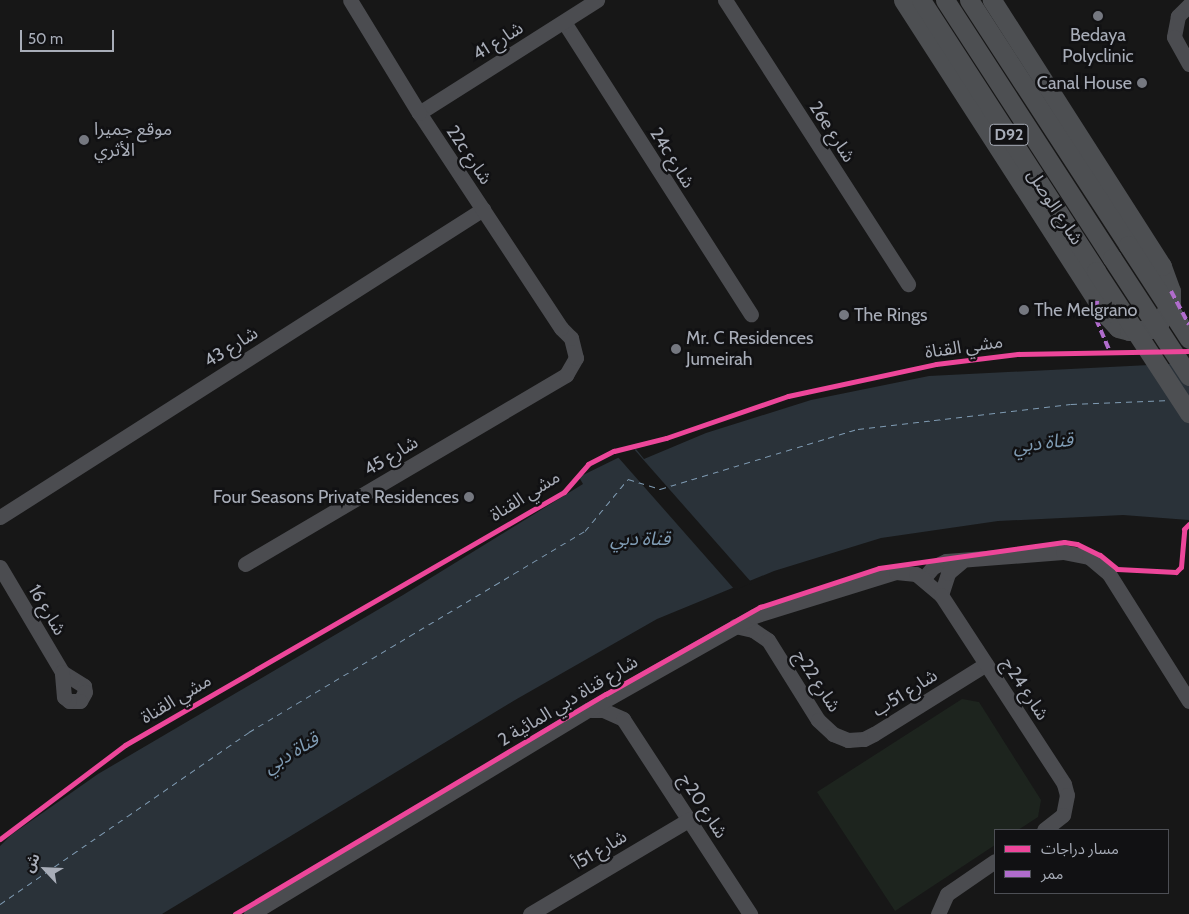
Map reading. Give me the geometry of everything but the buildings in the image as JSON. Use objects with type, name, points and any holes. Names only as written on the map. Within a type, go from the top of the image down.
[{"type":"main road","points":[[904,0],[1107,316],[1118,328],[1129,331],[1151,329],[1160,322],[1171,302],[1171,291],[1162,266],[992,0]]},
{"type":"main road","name":"شارع الوصل","points":[[921,0],[1189,413]]},
{"type":"main road","name":"شارع الوصل","points":[[945,0],[1189,376]]},
{"type":"main road","name":"D92","points":[[969,0],[1189,339]]},
{"type":"street","name":"22c شارع","points":[[350,0],[419,113],[561,328],[566,353],[557,380]]},
{"type":"street","name":"شارع 41","points":[[419,113],[597,0]]},
{"type":"street","name":"26e شارع","points":[[725,0],[908,284]]},
{"type":"street","points":[[1189,5],[1178,16],[1174,26],[1177,46],[1189,64]]},
{"type":"street","name":"24c شارع","points":[[564,22],[752,314]]},
{"type":"street","name":"شارع 43","points":[[0,517],[483,210]]},
{"type":"street","name":"شارع 45","points":[[245,564],[557,380]]},
{"type":"street","points":[[923,579],[939,564],[1069,552],[1094,560],[1109,574],[1189,701]]},
{"type":"street","points":[[941,595],[948,573],[961,562]]},
{"type":"street","name":"شارع 16","points":[[0,567],[62,672]]},
{"type":"street","name":"شارع قناة دبي المائية 2","points":[[251,914],[630,685],[735,626],[772,608],[886,573],[907,573],[923,579],[941,595]]},
{"type":"street","name":"شارع 24ج","points":[[941,595],[1064,784],[1066,806],[1056,822],[1046,829]]},
{"type":"street","points":[[768,640],[767,624],[772,608]]},
{"type":"street","points":[[735,626],[753,630],[768,640]]},
{"type":"street","name":"شارع 22ج","points":[[768,640],[818,720],[840,738]]},
{"type":"street","name":"شارع 51ب","points":[[840,738],[856,740],[874,734],[986,664]]},
{"type":"street","points":[[624,719],[622,705],[630,685]]},
{"type":"street","points":[[588,710],[603,710],[624,719]]},
{"type":"street","name":"شارع 20ج","points":[[624,719],[750,914]]},
{"type":"street","name":"شارع 51أ","points":[[530,914],[690,819]]},
{"type":"street","points":[[939,908],[955,887],[994,862]]},
{"type":"shaded area","points":[[962,699],[979,702],[1041,800],[1038,817],[1020,829],[994,829],[994,846],[895,911],[817,792]]},
{"type":"water","name":"قناة دبي","points":[[1189,363],[1189,520],[1123,515],[998,521],[881,538],[774,571],[657,619],[515,700],[162,914],[0,914],[0,846],[11,835],[98,774],[403,595],[583,484],[579,477],[636,449],[644,459],[706,433],[811,400],[929,376]]},
{"type":"pier","points":[[633,448],[752,583],[735,590],[617,456]]},
{"type":"ferry route","points":[[0,904],[249,732],[585,531],[628,479],[660,489],[858,429],[1071,404],[1171,400]]},
{"type":"marked path","points":[[1171,291],[1189,325]]},
{"type":"marked path","points":[[1097,301],[1096,319],[1110,352]]},
{"type":"cycle path","name":"مشي القناة","points":[[0,839],[125,745],[564,492],[588,464],[614,451],[666,438],[788,396],[936,364],[1018,354],[1189,351]]},
{"type":"cycle path","points":[[235,914],[606,694],[760,607],[879,568],[1064,542],[1077,544],[1100,555],[1117,569],[1176,572],[1181,567],[1184,529],[1189,524]]},
{"type":"place","name":"Bedaya Polyclinic","points":[[1098,16]]},
{"type":"place","name":"Canal House","points":[[1142,83]]},
{"type":"place","name":"موقع جميرا الأثري","points":[[84,140]]},
{"type":"place","name":"The Melgrano","points":[[1024,310]]},
{"type":"place","name":"The Rings","points":[[844,315]]},
{"type":"place","name":"Mr. C Residences Jumeirah","points":[[676,349]]},
{"type":"place","name":"Four Seasons Private Residences","points":[[469,497]]}]
